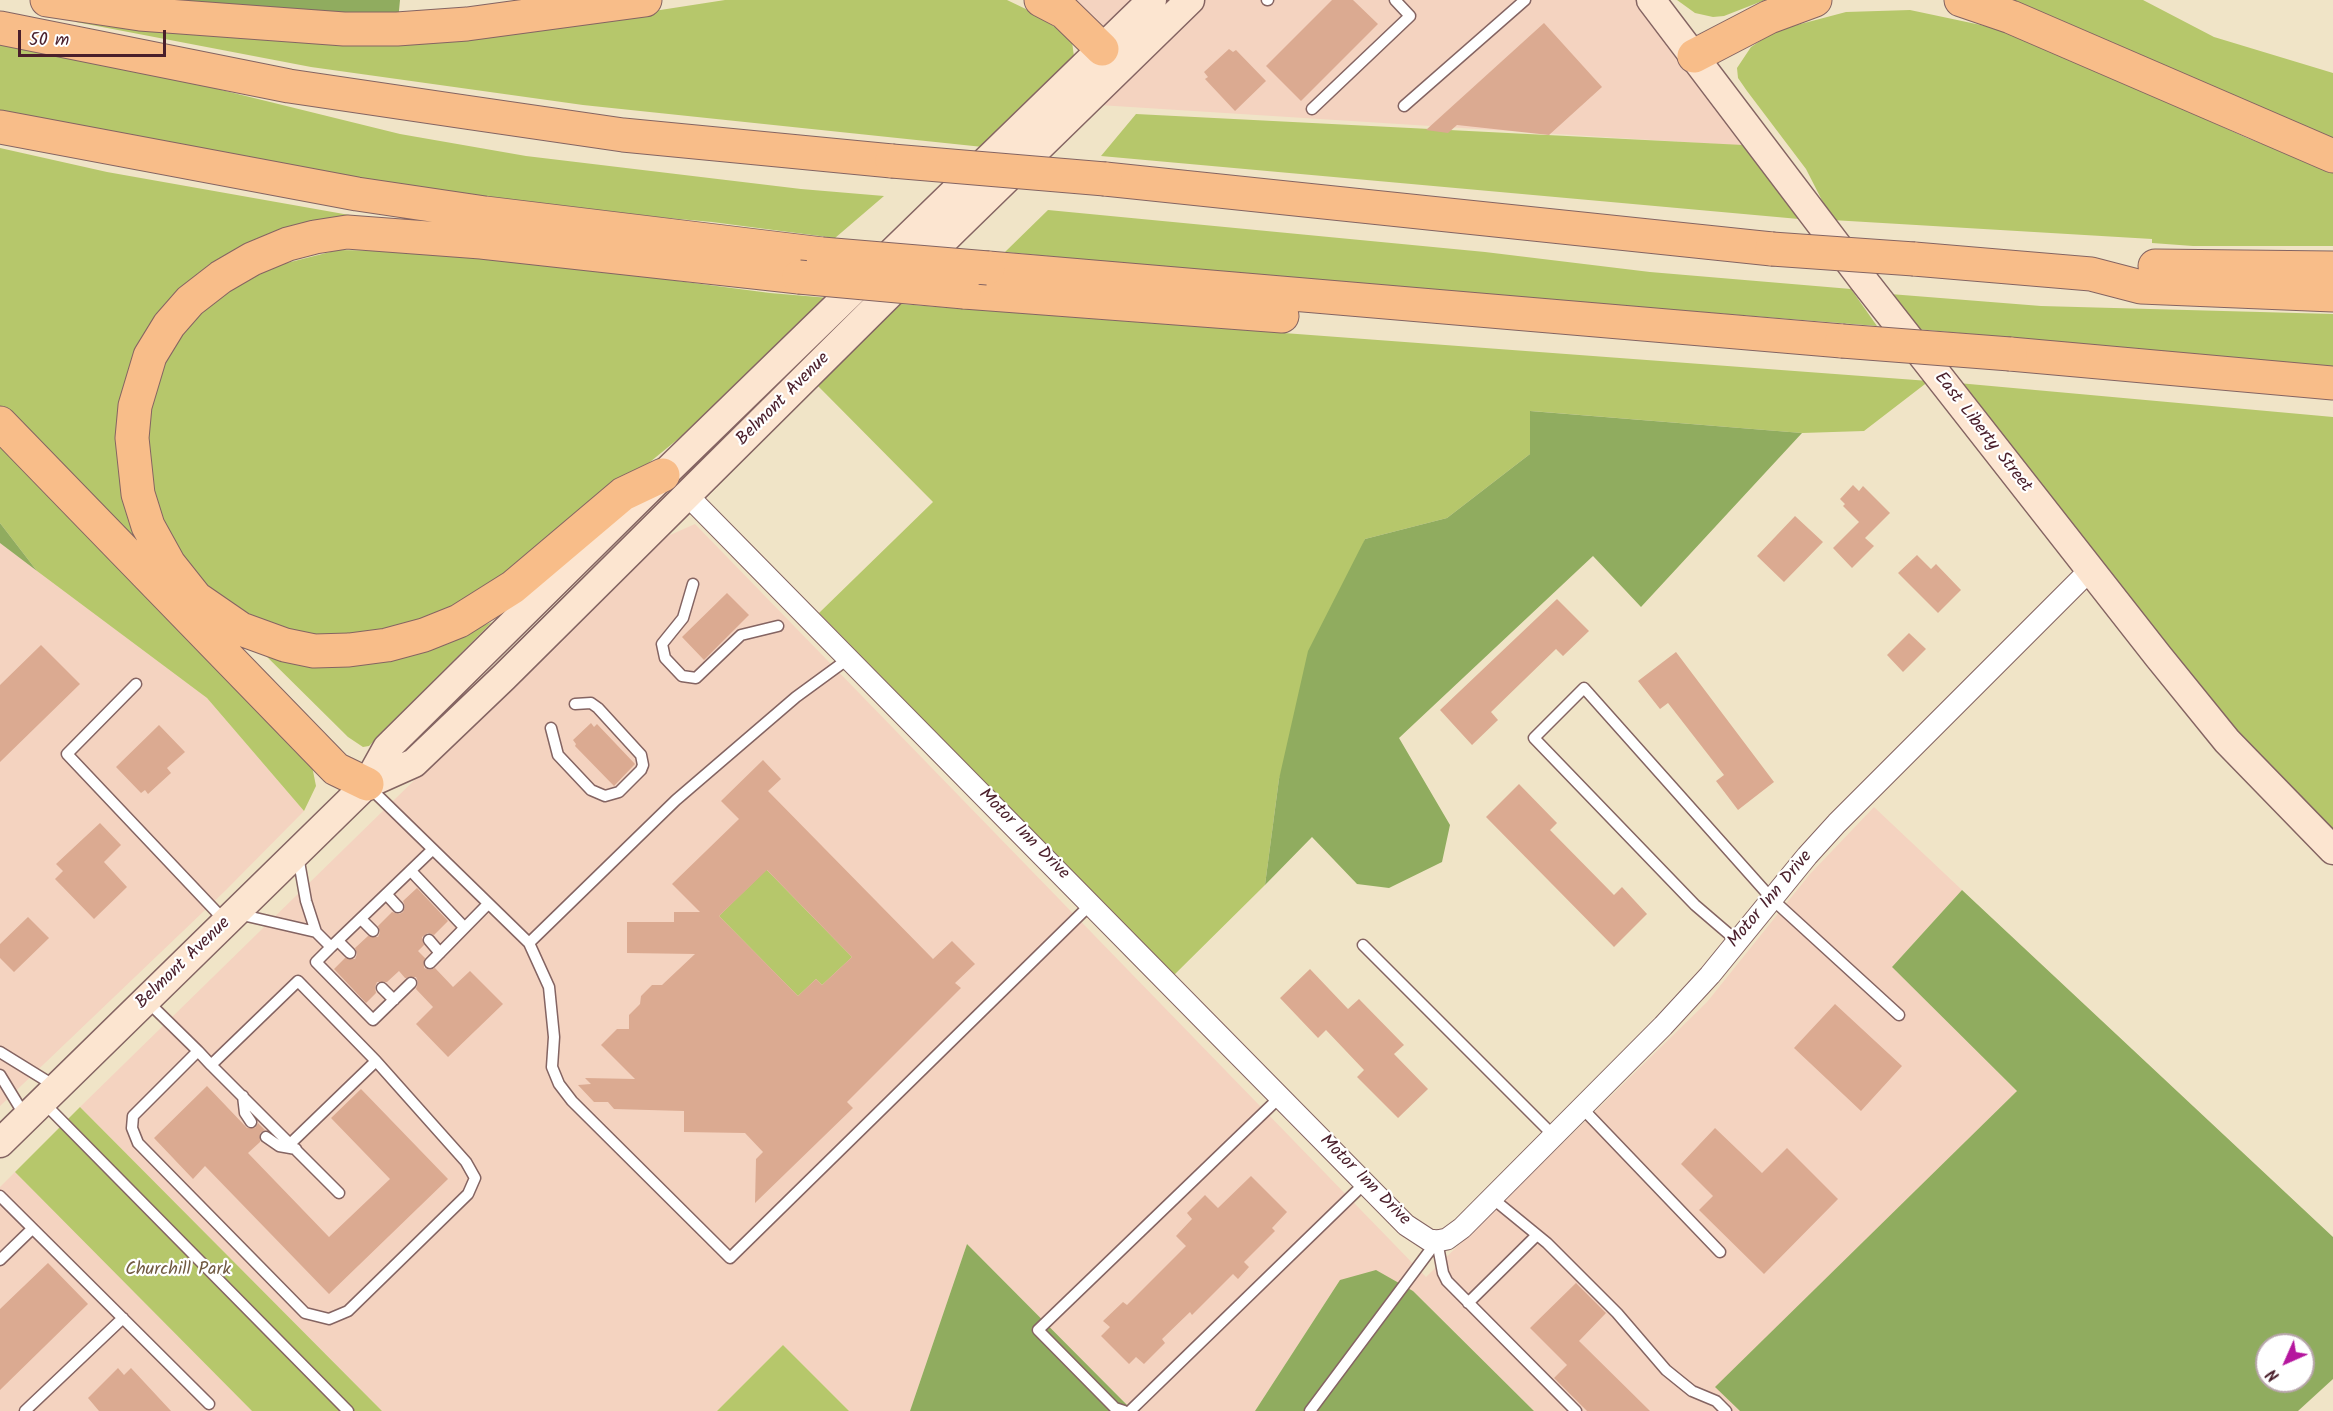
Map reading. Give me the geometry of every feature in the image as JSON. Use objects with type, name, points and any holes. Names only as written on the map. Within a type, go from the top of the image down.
[{"type":"highway","points":[[47,0],[140,14],[344,29],[397,29],[467,24],[645,0]]},
{"type":"highway","points":[[1041,0],[1064,12],[1112,58]]},
{"type":"highway","points":[[1694,56],[1769,17],[1815,0]]},
{"type":"highway","points":[[1961,0],[2011,16],[2333,156]]},
{"type":"highway","points":[[0,28],[231,75],[623,135],[1105,179],[1772,249],[2091,274],[2141,287],[2333,295]]},
{"type":"highway","points":[[0,127],[357,194],[497,215],[822,254],[2333,383]]},
{"type":"highway","points":[[367,784],[349,755],[196,598],[169,564],[148,526],[138,494],[132,438],[135,406],[147,364],[169,325],[190,301],[220,277],[252,259],[288,244],[346,232],[481,242],[799,277],[964,292],[1662,342],[1757,334]]},
{"type":"highway","points":[[2091,274],[2143,266],[2333,268]]},
{"type":"highway","points":[[2097,363],[2178,387],[2333,402]]},
{"type":"highway","points":[[0,423],[336,769],[367,784]]},
{"type":"highway","points":[[196,598],[242,629],[285,645],[314,651],[349,650],[387,645],[424,635],[459,621],[513,587],[623,494],[675,485]]},
{"type":"main road","name":"Belmont Avenue","points":[[1112,58],[1152,0]]},
{"type":"main road","name":"Belmont Avenue","points":[[0,1143],[367,784],[387,748],[675,485],[1112,58],[1190,0]]},
{"type":"main road","name":"East Liberty Street","points":[[1651,0],[1864,281],[2227,741],[2333,850]]},
{"type":"street","name":"Motor Inn Drive","points":[[675,485],[1406,1225],[1429,1240],[1437,1241],[1447,1239],[1462,1228],[1663,1026],[1837,823],[2091,569]]},
{"type":"lane","points":[[1312,109],[1410,16],[1395,0]]},
{"type":"lane","points":[[1404,106],[1525,0]]},
{"type":"lane","points":[[693,584],[683,618],[662,644],[665,658],[682,676],[696,678],[741,635],[778,626]]},
{"type":"lane","points":[[529,944],[676,800],[796,697],[849,659]]},
{"type":"lane","points":[[136,684],[67,754],[231,918],[316,932],[350,953]]},
{"type":"lane","points":[[1737,941],[1695,905],[1534,738],[1584,688],[1772,899],[1899,1015]]},
{"type":"lane","points":[[551,728],[558,755],[591,790],[605,796],[619,792],[641,770],[643,765],[641,755],[598,708],[591,703],[575,704]]},
{"type":"lane","points":[[367,784],[529,944],[549,987],[554,1037],[552,1067],[559,1084],[572,1101],[730,1258],[1091,904]]},
{"type":"lane","points":[[411,983],[373,1020],[316,962],[432,850]]},
{"type":"lane","points":[[297,853],[306,901],[316,932]]},
{"type":"lane","points":[[411,871],[464,927]]},
{"type":"lane","points":[[387,895],[398,906]]},
{"type":"lane","points":[[430,963],[488,904]]},
{"type":"lane","points":[[361,919],[373,931]]},
{"type":"lane","points":[[429,940],[440,953]]},
{"type":"lane","points":[[1363,945],[1554,1136]]},
{"type":"lane","points":[[198,1051],[133,1116],[132,1128],[138,1143],[305,1313],[329,1319],[348,1311],[468,1194],[475,1178],[466,1162],[376,1061],[298,981],[211,1065]]},
{"type":"lane","points":[[382,988],[394,1000]]},
{"type":"lane","points":[[146,1001],[339,1193]]},
{"type":"lane","points":[[0,1052],[42,1102],[348,1411]]},
{"type":"lane","points":[[266,1137],[279,1146],[294,1146],[376,1061]]},
{"type":"lane","points":[[0,1076],[42,1102]]},
{"type":"lane","points":[[243,1096],[245,1113],[251,1122]]},
{"type":"lane","points":[[1124,1411],[1115,1408],[1038,1330],[1280,1097]]},
{"type":"lane","points":[[1582,1108],[1720,1252]]},
{"type":"lane","points":[[1130,1411],[1365,1183]]},
{"type":"lane","points":[[0,1196],[209,1404]]},
{"type":"lane","points":[[1492,1198],[1538,1235],[1617,1313],[1666,1370],[1692,1390],[1716,1401],[1726,1411]]},
{"type":"lane","points":[[0,1260],[32,1229]]},
{"type":"lane","points":[[1468,1303],[1538,1235]]},
{"type":"lane","points":[[1437,1241],[1443,1273],[1447,1281],[1576,1411]]},
{"type":"lane","points":[[1310,1411],[1437,1241]]},
{"type":"lane","points":[[25,1411],[123,1318]]},
{"type":"shaded area","points":[[1041,0],[1651,0],[1762,147],[1083,104],[1121,67]]},
{"type":"shaded area","points":[[695,524],[1426,1277],[1707,1002],[1810,874],[1874,807],[1962,890],[1892,967],[2017,1091],[1716,1387],[1740,1411],[1534,1411],[1413,1291],[1340,1280],[1255,1411],[1130,1411],[1128,1406],[967,1244],[910,1411],[849,1411],[783,1345],[717,1411],[382,1411],[80,1107],[661,539]]},
{"type":"shaded area","points":[[0,543],[207,698],[304,811],[226,890],[0,1106]]},
{"type":"shaded area","points":[[15,1172],[252,1411],[0,1411],[0,1187]]},
{"type":"green space","points":[[165,0],[400,0],[398,21]]},
{"type":"green space","points":[[725,0],[1007,0],[1030,11],[1061,31],[1072,41],[1074,57],[983,147],[583,105],[311,67],[76,22],[77,13],[505,34]]},
{"type":"green space","points":[[1677,0],[1765,0],[1724,16],[1713,17],[1695,13]]},
{"type":"green space","points":[[2011,0],[2143,0],[2214,37],[2333,73],[2333,142]]},
{"type":"green space","points":[[1910,10],[1995,28],[2093,68],[2247,138],[2333,171],[2333,246],[2193,246],[2152,243],[2152,239],[1832,220],[1806,169],[1738,78],[1737,68],[1751,47],[1769,35],[1793,26],[1846,12]]},
{"type":"green space","points":[[0,44],[189,82],[400,134],[526,156],[801,189],[884,196],[835,238],[712,222],[590,211],[364,181],[0,115]]},
{"type":"green space","points":[[1136,114],[1743,145],[1799,219],[1101,156]]},
{"type":"green space","points":[[0,148],[107,172],[372,219],[285,238],[142,355],[151,554],[0,412]]},
{"type":"green space","points":[[1048,210],[1485,252],[1650,272],[1851,289],[1877,326],[1301,280],[1005,252]]},
{"type":"green space","points":[[338,250],[456,252],[770,293],[829,298],[727,399],[497,587],[411,627],[325,637],[284,631],[248,617],[214,595],[186,563],[155,503],[148,462],[149,422],[157,379],[178,339],[207,303],[255,271]]},
{"type":"green space","points":[[1890,294],[2041,306],[2333,314],[2333,367],[1916,329]]},
{"type":"green space","points":[[901,304],[1929,381],[1864,431],[1802,433],[1531,411],[1530,454],[1447,518],[1365,539],[1279,779],[1265,885],[1174,975],[819,613],[933,502],[817,385]]},
{"type":"green space","points":[[1958,383],[2333,417],[2333,834],[2195,688]]},
{"type":"green space","points":[[1530,411],[1802,433],[1641,607],[1593,556],[1399,738],[1450,825],[1442,862],[1389,888],[1357,884],[1312,837],[1265,885],[1279,779],[1308,651],[1365,539],[1447,518],[1530,454]]},
{"type":"green space","points":[[0,444],[311,761],[316,786],[304,811],[207,698],[37,571],[0,523]]},
{"type":"green space","points":[[0,523],[37,571],[0,543]]},
{"type":"green space","points":[[492,622],[369,746],[363,747],[348,737],[255,645],[435,645]]},
{"type":"green space","points":[[758,861],[852,957],[822,985],[816,979],[798,996],[719,916],[762,874]]},
{"type":"green space","points":[[1962,890],[2333,1237],[2333,1379],[2298,1411],[1740,1411],[1715,1387],[2017,1091],[1892,967]]},
{"type":"green space","name":"Churchill Park","points":[[80,1107],[382,1411],[252,1411],[15,1172]]},
{"type":"green space","points":[[967,1244],[1128,1406],[1130,1411],[910,1411]]},
{"type":"green space","points":[[1376,1270],[1413,1291],[1534,1411],[1255,1411],[1340,1280]]},
{"type":"green space","points":[[783,1345],[849,1411],[717,1411]]},
{"type":"building","points":[[1332,0],[1353,0],[1378,24],[1301,101],[1266,66]]},
{"type":"building","points":[[1544,23],[1602,87],[1549,135],[1457,125],[1448,133],[1426,130]]},
{"type":"building","points":[[1229,49],[1233,52],[1236,50],[1266,81],[1235,111],[1205,79],[1208,77],[1204,72]]},
{"type":"building","points":[[1853,485],[1859,491],[1863,486],[1890,513],[1865,538],[1874,546],[1852,568],[1833,548],[1859,522],[1843,506],[1845,504],[1840,499]]},
{"type":"building","points":[[1795,516],[1823,542],[1784,582],[1757,556]]},
{"type":"building","points":[[1917,555],[1931,569],[1936,564],[1961,590],[1938,613],[1898,573]]},
{"type":"building","points":[[727,593],[749,615],[704,660],[682,637]]},
{"type":"building","points":[[1557,599],[1589,631],[1563,656],[1556,649],[1491,712],[1498,720],[1472,745],[1440,710]]},
{"type":"building","points":[[1909,633],[1926,649],[1903,672],[1887,655]]},
{"type":"building","points":[[41,645],[80,684],[0,762],[0,685]]},
{"type":"building","points":[[1676,652],[1774,782],[1738,810],[1716,781],[1724,775],[1668,703],[1660,709],[1638,681]]},
{"type":"building","points":[[591,723],[594,727],[597,724],[635,764],[614,786],[575,746],[573,740]]},
{"type":"building","points":[[159,725],[185,752],[167,768],[171,773],[148,794],[145,790],[141,793],[116,767]]},
{"type":"building","points":[[763,760],[781,779],[768,791],[933,959],[952,941],[975,964],[955,983],[961,988],[847,1102],[853,1108],[755,1203],[756,1159],[763,1152],[745,1133],[684,1132],[684,1111],[614,1109],[608,1102],[594,1102],[578,1085],[591,1084],[585,1078],[635,1079],[601,1045],[617,1029],[629,1029],[629,1015],[640,1004],[641,996],[652,985],[662,985],[695,954],[627,953],[627,922],[674,922],[674,912],[700,912],[672,884],[739,819],[721,801]],"holes":[[[767,870],[852,957],[822,985],[816,979],[798,996],[719,916]]]},
{"type":"building","points":[[1519,784],[1557,823],[1550,830],[1614,895],[1622,887],[1647,914],[1614,947],[1486,817]]},
{"type":"building","points":[[100,823],[121,845],[104,862],[127,887],[94,919],[55,879],[63,871],[56,864]]},
{"type":"building","points":[[417,888],[448,921],[434,935],[428,933],[422,937],[424,945],[418,951],[425,958],[424,968],[429,970],[435,968],[453,987],[470,971],[503,1004],[448,1057],[416,1024],[433,1007],[416,989],[418,982],[416,977],[405,978],[399,971],[387,982],[377,982],[376,993],[366,1003],[334,969],[345,958],[355,959],[357,954],[355,948],[368,936],[378,937],[380,932],[378,926],[392,912],[399,914],[403,912],[405,906],[403,901]]},
{"type":"building","points":[[28,917],[49,938],[14,972],[0,958],[0,944]]},
{"type":"building","points":[[1310,969],[1348,1009],[1359,999],[1404,1045],[1394,1054],[1428,1089],[1398,1118],[1357,1077],[1364,1070],[1326,1030],[1318,1038],[1280,998]]},
{"type":"building","points":[[1835,1004],[1902,1066],[1861,1111],[1794,1048]]},
{"type":"building","points":[[207,1086],[247,1128],[255,1128],[258,1123],[265,1130],[260,1133],[260,1142],[248,1153],[329,1237],[390,1179],[331,1118],[361,1089],[448,1179],[329,1294],[205,1166],[193,1179],[154,1138]]},
{"type":"building","points":[[1715,1128],[1762,1173],[1787,1148],[1838,1199],[1764,1274],[1699,1210],[1713,1196],[1681,1164]]},
{"type":"building","points":[[1251,1176],[1287,1212],[1272,1228],[1275,1231],[1244,1262],[1249,1267],[1238,1279],[1233,1274],[1192,1315],[1190,1312],[1162,1339],[1165,1343],[1144,1364],[1136,1357],[1129,1364],[1101,1336],[1110,1327],[1103,1321],[1123,1302],[1127,1305],[1186,1246],[1176,1236],[1192,1219],[1187,1213],[1205,1195],[1218,1208]]},
{"type":"building","points":[[48,1263],[88,1304],[0,1390],[0,1309]]},
{"type":"building","points":[[1576,1283],[1606,1313],[1579,1341],[1650,1411],[1587,1411],[1554,1378],[1567,1365],[1530,1328]]},
{"type":"building","points":[[118,1368],[124,1375],[131,1368],[171,1411],[99,1411],[88,1398]]}]
